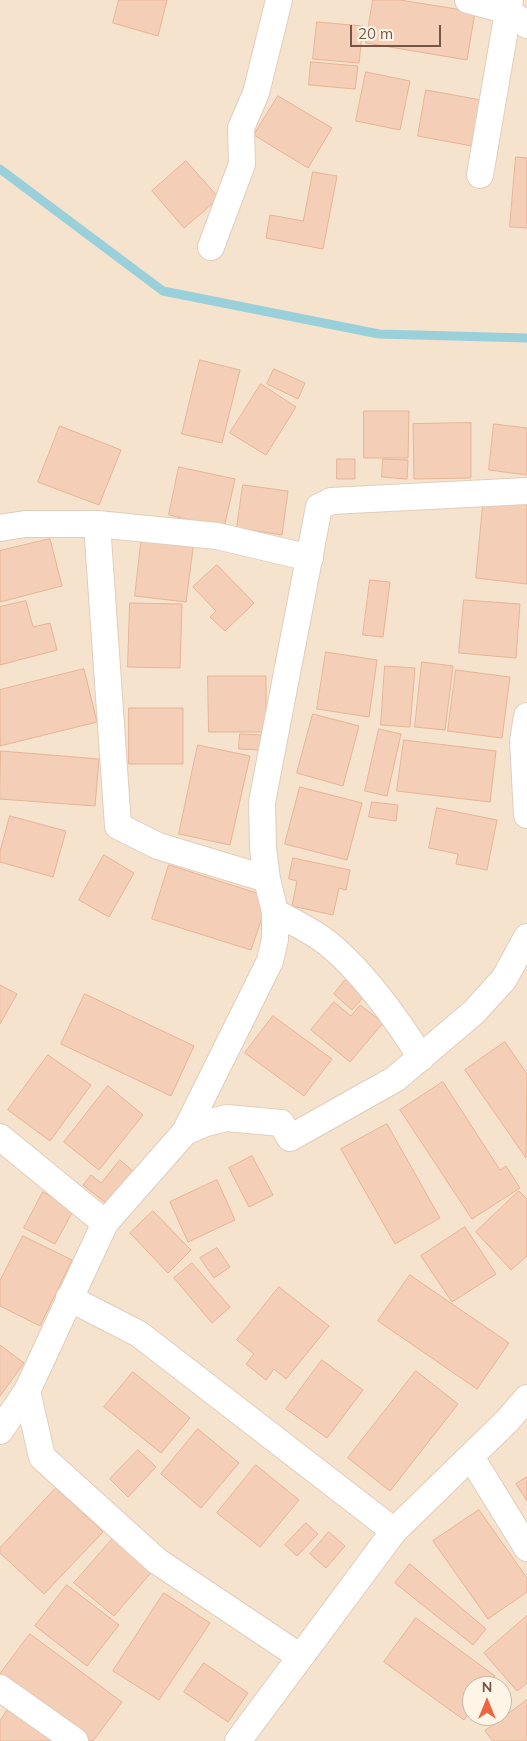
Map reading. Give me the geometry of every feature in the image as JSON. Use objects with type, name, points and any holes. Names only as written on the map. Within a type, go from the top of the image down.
[{"type":"street","points":[[211,247],[242,164],[241,128],[256,93],[279,0]]},
{"type":"street","points":[[468,0],[515,12],[480,175]]},
{"type":"street","points":[[0,1431],[27,1391],[105,1224],[185,1132],[270,961],[275,939],[275,912],[267,879],[263,848],[262,802],[319,507],[331,501],[527,491]]},
{"type":"street","points":[[0,528],[25,524],[97,524],[217,536],[310,558]]},
{"type":"street","points":[[97,524],[118,826],[158,846],[267,879]]},
{"type":"street","points":[[527,716],[523,741],[527,815]]},
{"type":"street","points":[[275,912],[323,939],[349,964],[403,1029],[421,1058]]},
{"type":"street","points":[[185,1132],[206,1123],[227,1118],[281,1123],[290,1138],[395,1079],[474,1012],[504,979],[527,937]]},
{"type":"street","points":[[0,1137],[105,1224]]},
{"type":"street","points":[[69,1298],[139,1334],[394,1531]]},
{"type":"street","points":[[27,1391],[42,1457],[157,1561],[299,1656]]},
{"type":"street","points":[[238,1741],[299,1656],[394,1531],[471,1457],[527,1398]]},
{"type":"street","points":[[471,1457],[527,1548]]},
{"type":"street","points":[[0,1688],[75,1741]]},
{"type":"shaded area","points":[[0,0],[527,0],[527,1741],[0,1741]]},
{"type":"building","points":[[119,0],[167,0],[158,36],[113,23]]},
{"type":"building","points":[[373,0],[400,0],[475,12],[467,60],[366,43]]},
{"type":"building","points":[[317,22],[363,26],[359,63],[313,59]]},
{"type":"building","points":[[311,62],[358,66],[355,89],[309,85]]},
{"type":"building","points":[[366,72],[410,81],[400,130],[356,121]]},
{"type":"building","points":[[426,90],[481,100],[472,146],[418,136]]},
{"type":"building","points":[[278,96],[332,128],[308,168],[254,135]]},
{"type":"building","points":[[516,157],[527,158],[527,228],[510,227]]},
{"type":"building","points":[[186,161],[219,198],[184,228],[152,191]]},
{"type":"building","points":[[313,172],[337,176],[323,249],[266,238],[270,215],[303,221]]},
{"type":"building","points":[[200,360],[240,370],[222,443],[182,434]]},
{"type":"building","points":[[274,369],[305,383],[298,399],[267,384]]},
{"type":"building","points":[[261,384],[296,407],[266,455],[230,433]]},
{"type":"building","points":[[364,411],[409,411],[408,458],[364,458]]},
{"type":"building","points":[[471,423],[471,478],[414,479],[413,424]]},
{"type":"building","points":[[494,424],[527,428],[527,475],[489,470]]},
{"type":"building","points":[[60,426],[121,450],[99,505],[38,482]]},
{"type":"building","points":[[337,459],[355,459],[355,479],[337,479]]},
{"type":"building","points":[[383,459],[408,460],[407,479],[382,477]]},
{"type":"building","points":[[179,467],[235,479],[224,528],[169,515]]},
{"type":"building","points":[[243,485],[288,491],[282,535],[237,528]]},
{"type":"building","points":[[484,496],[527,500],[527,584],[476,578]]},
{"type":"building","points":[[142,535],[194,541],[186,602],[135,596]]},
{"type":"building","points":[[50,539],[62,586],[0,602],[0,551]]},
{"type":"building","points":[[217,565],[254,603],[225,631],[210,617],[216,611],[193,587]]},
{"type":"building","points":[[370,580],[390,582],[383,637],[363,635]]},
{"type":"building","points":[[464,600],[520,604],[516,658],[459,653]]},
{"type":"building","points":[[26,601],[33,627],[50,623],[57,650],[0,665],[0,607]]},
{"type":"building","points":[[130,603],[182,604],[180,668],[128,667]]},
{"type":"building","points":[[326,652],[377,660],[369,717],[317,709]]},
{"type":"building","points":[[422,662],[453,666],[445,730],[415,727]]},
{"type":"building","points":[[385,666],[415,668],[410,727],[381,725]]},
{"type":"building","points":[[84,669],[97,722],[0,746],[0,690]]},
{"type":"building","points":[[456,670],[510,677],[502,738],[448,731]]},
{"type":"building","points":[[208,676],[266,676],[266,732],[209,732]]},
{"type":"building","points":[[129,708],[183,708],[183,764],[129,764]]},
{"type":"building","points":[[313,714],[359,726],[343,786],[297,773]]},
{"type":"building","points":[[379,729],[401,734],[387,796],[365,791]]},
{"type":"building","points":[[240,734],[261,735],[261,750],[239,749]]},
{"type":"building","points":[[404,740],[496,751],[490,802],[397,791]]},
{"type":"building","points":[[198,745],[250,756],[230,845],[179,834]]},
{"type":"building","points":[[1,751],[99,759],[95,806],[0,799]]},
{"type":"building","points":[[300,787],[362,803],[347,860],[285,844]]},
{"type":"building","points":[[372,802],[398,805],[396,821],[369,817]]},
{"type":"building","points":[[437,808],[497,820],[487,870],[456,864],[458,854],[429,848]]},
{"type":"building","points":[[10,816],[66,831],[53,877],[0,862],[0,852]]},
{"type":"building","points":[[104,855],[134,873],[109,917],[79,900]]},
{"type":"building","points":[[293,858],[350,870],[346,890],[339,888],[333,915],[292,906],[297,881],[289,879]]},
{"type":"building","points":[[169,865],[269,897],[251,950],[152,919]]},
{"type":"building","points":[[347,978],[366,994],[352,1010],[334,994]]},
{"type":"building","points":[[0,985],[17,994],[0,1024]]},
{"type":"building","points":[[85,994],[194,1046],[171,1096],[61,1044]]},
{"type":"building","points":[[334,1002],[351,1016],[360,1005],[383,1023],[350,1062],[311,1030]]},
{"type":"building","points":[[273,1016],[332,1059],[304,1096],[245,1053]]},
{"type":"building","points":[[505,1042],[527,1074],[526,1158],[465,1070]]},
{"type":"building","points":[[48,1055],[91,1085],[50,1141],[8,1110]]},
{"type":"building","points":[[443,1082],[500,1170],[506,1166],[520,1188],[472,1219],[400,1110]]},
{"type":"building","points":[[108,1086],[143,1115],[99,1170],[64,1142]]},
{"type":"building","points":[[387,1124],[440,1218],[395,1244],[341,1149]]},
{"type":"building","points":[[252,1156],[273,1195],[249,1207],[229,1168]]},
{"type":"building","points":[[120,1160],[133,1171],[107,1204],[83,1185],[91,1175],[101,1183]]},
{"type":"building","points":[[217,1180],[235,1220],[188,1242],[170,1202]]},
{"type":"building","points":[[519,1191],[527,1199],[527,1256],[511,1270],[476,1232]]},
{"type":"building","points":[[43,1192],[74,1209],[55,1244],[24,1228]]},
{"type":"building","points":[[153,1211],[191,1250],[168,1273],[130,1233]]},
{"type":"building","points":[[465,1227],[496,1274],[452,1302],[421,1256]]},
{"type":"building","points":[[23,1236],[72,1260],[40,1326],[0,1306],[0,1281]]},
{"type":"building","points":[[217,1248],[230,1267],[214,1278],[200,1258]]},
{"type":"building","points":[[192,1263],[230,1307],[212,1323],[174,1278]]},
{"type":"building","points":[[410,1275],[509,1343],[477,1389],[378,1321]]},
{"type":"building","points":[[279,1287],[329,1326],[286,1379],[274,1369],[266,1380],[246,1364],[254,1354],[237,1340]]},
{"type":"building","points":[[0,1345],[24,1363],[0,1396]]},
{"type":"building","points":[[322,1360],[363,1390],[327,1438],[286,1409]]},
{"type":"building","points":[[416,1371],[458,1404],[390,1491],[348,1458]]},
{"type":"building","points":[[133,1372],[190,1418],[161,1453],[104,1407]]},
{"type":"building","points":[[198,1429],[239,1463],[201,1508],[161,1474]]},
{"type":"building","points":[[138,1450],[156,1467],[128,1497],[110,1479]]},
{"type":"building","points":[[256,1465],[299,1500],[260,1547],[217,1513]]},
{"type":"building","points":[[527,1477],[527,1501],[516,1484]]},
{"type":"building","points":[[56,1488],[103,1532],[44,1594],[0,1553],[0,1548]]},
{"type":"building","points":[[479,1510],[527,1578],[527,1592],[488,1619],[433,1541]]},
{"type":"building","points":[[306,1523],[318,1534],[297,1556],[285,1545]]},
{"type":"building","points":[[329,1532],[345,1546],[326,1568],[310,1554]]},
{"type":"building","points":[[115,1536],[154,1569],[114,1616],[74,1583]]},
{"type":"building","points":[[410,1564],[486,1629],[473,1645],[395,1583]]},
{"type":"building","points":[[67,1585],[119,1625],[87,1666],[35,1626]]},
{"type":"building","points":[[164,1593],[210,1623],[159,1700],[113,1671]]},
{"type":"building","points":[[527,1616],[527,1683],[517,1691],[512,1685],[512,1676],[504,1676],[484,1653]]},
{"type":"building","points":[[416,1618],[495,1676],[462,1676],[462,1719],[384,1662]]},
{"type":"building","points":[[30,1634],[122,1702],[93,1741],[87,1741],[0,1677],[0,1674]]},
{"type":"building","points":[[204,1663],[248,1693],[228,1722],[184,1692]]},
{"type":"building","points":[[527,1700],[527,1741],[493,1741],[485,1731],[492,1726],[512,1726],[512,1711]]},
{"type":"building","points":[[12,1703],[61,1741],[0,1741],[0,1721]]},
{"type":"waterway","points":[[0,169],[163,291],[379,334],[527,338]]}]
